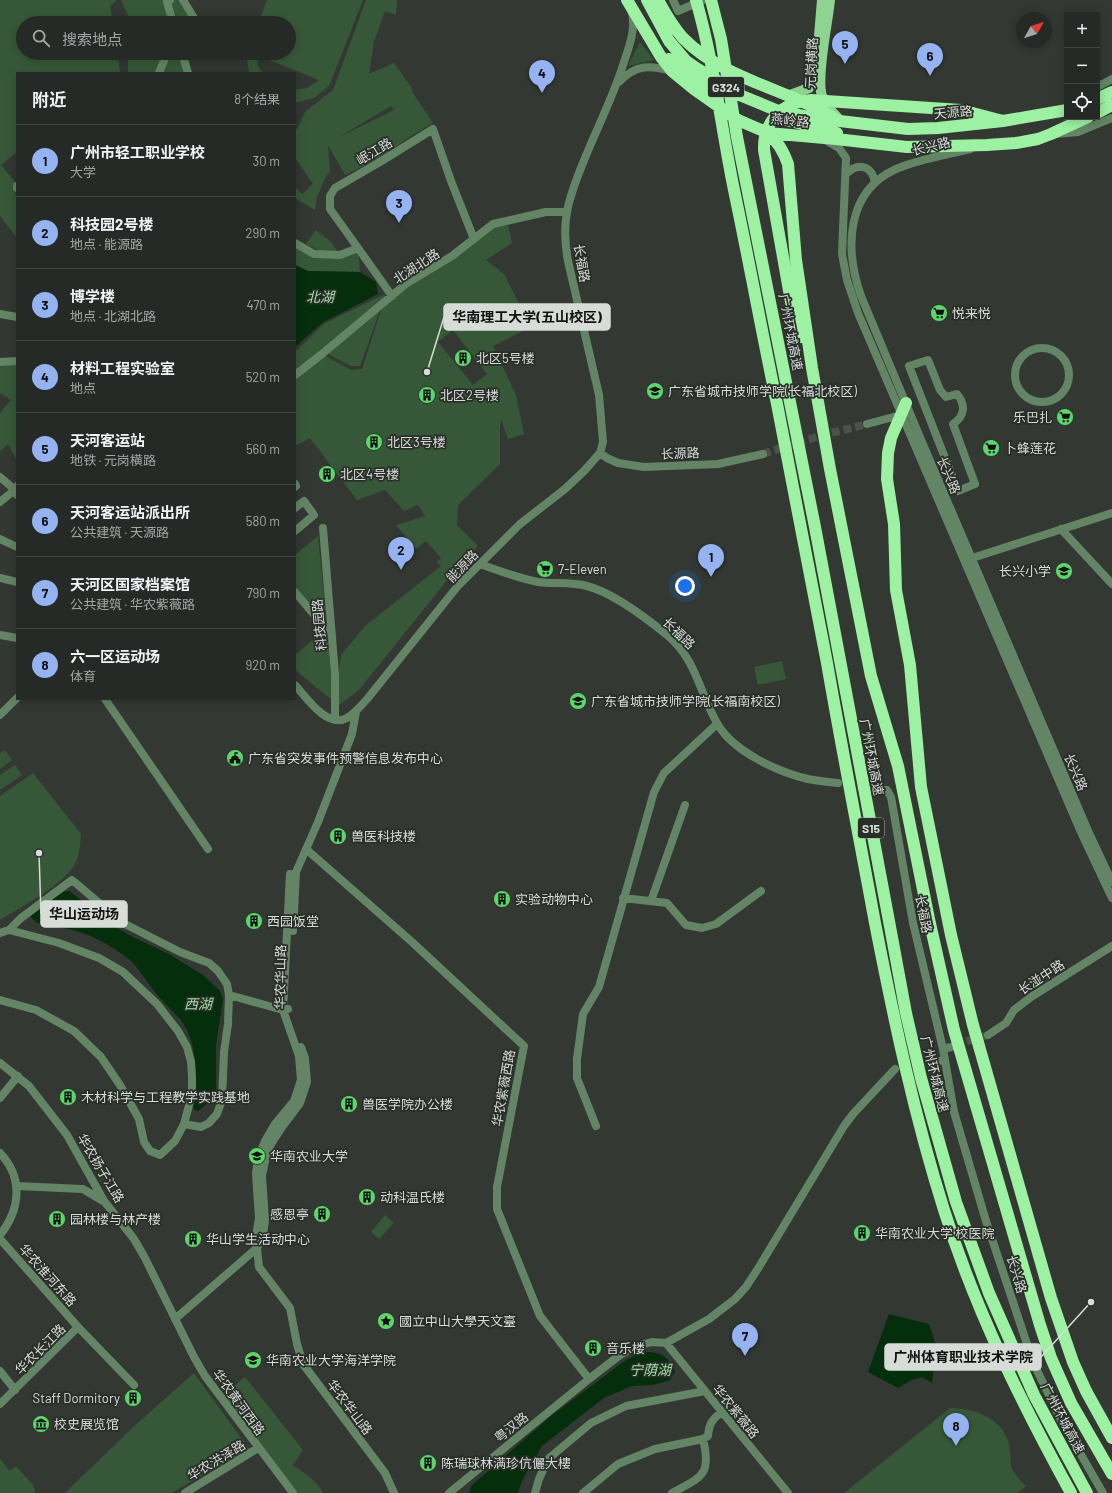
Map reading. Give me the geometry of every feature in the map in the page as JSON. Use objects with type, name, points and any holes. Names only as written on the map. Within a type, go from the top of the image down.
[{"type":"highway","name":"燕岭路","points":[[647,0],[669,41],[677,51],[686,61],[709,77],[742,96],[776,110],[841,122]]},
{"type":"highway","name":"G324","points":[[658,0],[682,37],[702,54],[745,78],[790,95],[823,110],[841,122]]},
{"type":"highway","name":"广州环城高速","points":[[696,0],[706,35],[724,139],[798,507],[852,803],[896,1030],[910,1088],[944,1211],[966,1272],[1025,1408],[1071,1493]]},
{"type":"highway","name":"广州环城高速","points":[[711,0],[721,39],[737,137],[814,519],[906,1013],[920,1072],[946,1171],[966,1231],[1000,1318],[1034,1395],[1087,1493]]},
{"type":"highway","name":"燕岭路","points":[[628,3],[666,65],[694,89],[746,124],[768,133],[809,136],[888,146]]},
{"type":"highway","points":[[652,43],[687,73],[741,105],[781,119],[888,146]]},
{"type":"highway","points":[[1100,98],[1112,92]]},
{"type":"highway","points":[[812,368],[794,313],[764,157],[765,134],[774,116],[786,106],[795,102],[806,100],[961,110],[1003,121]]},
{"type":"highway","points":[[1100,111],[1112,105]]},
{"type":"highway","name":"天源路","points":[[841,122],[914,129],[938,128],[1003,121],[1064,109]]},
{"type":"highway","name":"G324","points":[[888,146],[919,148],[987,146],[1028,141],[1051,134],[1081,120]]},
{"type":"highway","points":[[768,133],[783,152],[788,164],[796,260],[812,368],[830,469],[873,682],[898,766],[927,912],[952,1023],[1035,1310],[1051,1358],[1063,1388],[1112,1474]]},
{"type":"highway","points":[[906,403],[891,438],[888,453],[887,479],[894,524],[896,590],[910,665],[921,787],[951,935],[973,1025],[1060,1328],[1083,1386],[1112,1438]]},
{"type":"highway","points":[[816,436],[844,580],[852,594],[864,635]]},
{"type":"highway","points":[[1034,1395],[1057,1437],[1092,1493]]},
{"type":"main road","name":"元岗横路","points":[[822,0],[818,76],[825,101],[841,122]]},
{"type":"main road","name":"元岗横路","points":[[790,95],[809,88],[818,76],[830,0]]},
{"type":"street","points":[[170,0],[167,2],[171,16]]},
{"type":"street","points":[[183,0],[193,16]]},
{"type":"street","points":[[673,0],[678,10],[703,0]]},
{"type":"street","name":"长福路","points":[[600,453],[603,442],[600,395],[567,253],[565,230],[567,212],[578,174],[617,84],[632,39],[633,19],[628,3]]},
{"type":"street","points":[[159,72],[164,60]]},
{"type":"street","points":[[184,60],[188,72]]},
{"type":"street","name":"长福路","points":[[617,84],[625,76],[642,67],[672,71]]},
{"type":"street","points":[[1100,85],[1112,79]]},
{"type":"street","points":[[1051,134],[1078,132],[1112,118]]},
{"type":"street","name":"岷江路","points":[[330,196],[335,188],[433,129],[451,181],[474,239]]},
{"type":"street","name":"长兴路","points":[[809,136],[828,141],[839,148],[846,158],[842,254],[847,280],[858,313],[901,415],[1112,882]]},
{"type":"street","name":"长兴路","points":[[987,146],[908,164],[888,173],[875,183],[862,198],[854,219],[852,242],[853,265],[861,296],[906,403],[967,559],[1080,830],[1112,898]]},
{"type":"street","points":[[846,174],[855,167],[861,166],[871,172],[875,183]]},
{"type":"street","name":"北湖北路","points":[[330,196],[330,209],[392,296],[407,283],[452,256],[493,224],[546,212],[567,212]]},
{"type":"street","points":[[296,244],[314,254],[340,256],[358,248]]},
{"type":"street","points":[[296,374],[392,296]]},
{"type":"street","points":[[0,314],[16,317]]},
{"type":"street","points":[[1048,348],[1063,358],[1068,366],[1069,379],[1064,392],[1049,402],[1040,403],[1031,401],[1023,396],[1014,380],[1016,367],[1022,355],[1030,350],[1048,348]]},
{"type":"street","points":[[928,360],[940,390],[946,397],[957,394],[961,399],[963,410],[958,421],[953,424],[974,484],[958,491],[909,366],[928,360]]},
{"type":"street","points":[[0,362],[16,361]]},
{"type":"street","points":[[867,424],[901,415]]},
{"type":"street","name":"长源路","points":[[600,453],[618,463],[644,467],[718,464],[763,454]]},
{"type":"street","name":"能源路","points":[[356,712],[457,587],[520,524],[584,472],[600,453]]},
{"type":"street","points":[[0,477],[16,490],[0,502]]},
{"type":"street","points":[[296,507],[304,501],[314,515],[296,530]]},
{"type":"street","points":[[967,559],[1112,514]]},
{"type":"street","name":"科技园路","points":[[324,528],[335,674],[335,720]]},
{"type":"street","points":[[1061,529],[1112,584]]},
{"type":"street","points":[[0,539],[16,547]]},
{"type":"street","name":"长福路","points":[[480,564],[539,582],[587,586],[611,596],[638,613],[668,636],[690,660],[717,724],[730,739],[748,754],[775,767],[808,779],[838,783]]},
{"type":"street","points":[[0,578],[16,582]]},
{"type":"street","points":[[296,593],[332,636]]},
{"type":"street","points":[[0,635],[16,638]]},
{"type":"street","points":[[296,685],[323,715],[335,720],[347,718],[356,712]]},
{"type":"street","points":[[0,715],[16,699]]},
{"type":"street","points":[[106,700],[208,849]]},
{"type":"street","name":"华农华山路","points":[[356,712],[352,734],[318,822],[293,873],[286,1009],[305,1058],[304,1081],[300,1103],[271,1144],[265,1161],[262,1176],[265,1220],[263,1235],[257,1248],[259,1267],[290,1308],[297,1344],[303,1364],[385,1473],[394,1493]]},
{"type":"street","points":[[596,1126],[578,1078],[578,1052],[583,1014],[599,987],[654,792],[664,774],[717,724]]},
{"type":"street","name":"长福路","points":[[880,790],[887,790],[891,797],[913,923],[947,1048]]},
{"type":"street","points":[[651,901],[684,805]]},
{"type":"street","name":"华农紫薇西路","points":[[306,849],[412,942],[524,1046],[497,1187],[498,1210],[540,1316],[588,1379]]},
{"type":"street","points":[[0,933],[9,930],[21,918],[72,880],[123,922],[180,952],[209,963],[218,971],[227,984],[229,995],[222,1100],[217,1114],[210,1123],[201,1127],[184,1124]]},
{"type":"street","points":[[623,898],[667,903],[686,925],[702,928],[716,924],[761,891]]},
{"type":"street","points":[[0,1000],[36,1010],[74,1031],[101,1057],[120,1085],[139,1119],[144,1142],[150,1151],[160,1155],[175,1141],[184,1124],[192,1094],[192,1077],[187,1047],[178,1031],[157,1004],[123,972],[99,958],[59,943],[9,930]]},
{"type":"street","name":"长湴中路","points":[[988,1035],[1006,1023],[1014,1010],[1031,997],[1112,946]]},
{"type":"street","points":[[229,995],[286,1009]]},
{"type":"street","name":"长兴路","points":[[947,1048],[944,1059],[954,1112],[986,1221],[1034,1362],[1061,1420],[1102,1493]]},
{"type":"street","points":[[931,1064],[944,1059]]},
{"type":"street","name":"华农扬子江路","points":[[0,1063],[29,1086],[67,1135],[104,1201],[134,1239],[176,1319]]},
{"type":"street","points":[[666,1343],[709,1319],[735,1299],[746,1287],[844,1126],[853,1114],[895,1069]]},
{"type":"street","points":[[0,1098],[18,1076]]},
{"type":"street","points":[[0,1153],[11,1168],[17,1192],[15,1209],[9,1224],[0,1235]]},
{"type":"street","points":[[16,1186],[83,1189],[104,1201]]},
{"type":"street","name":"华农淮河东路","points":[[0,1239],[78,1327],[134,1385]]},
{"type":"street","points":[[176,1319],[257,1248]]},
{"type":"street","name":"华农黄河西路","points":[[176,1319],[205,1376],[293,1493]]},
{"type":"street","name":"华农长江路","points":[[0,1404],[78,1327]]},
{"type":"street","name":"粤汉路","points":[[449,1493],[588,1379],[620,1355],[637,1346],[652,1342],[666,1343]]},
{"type":"street","name":"华农紫薇路","points":[[666,1343],[788,1493]]},
{"type":"street","points":[[0,1371],[15,1390]]},
{"type":"street","points":[[535,1493],[539,1479],[548,1459],[591,1423],[626,1406],[705,1391]]},
{"type":"street","points":[[583,1493],[618,1464],[655,1449],[703,1439],[708,1436],[709,1426],[713,1418],[722,1412]]},
{"type":"street","points":[[672,1493],[702,1476],[706,1466],[706,1452],[703,1439]]},
{"type":"street","name":"华农洪泽路","points":[[185,1493],[258,1448]]},
{"type":"shaded area","points":[[0,0],[117,0],[110,6],[112,16],[16,16],[16,60],[119,60],[120,72],[16,72],[16,153],[1,165],[16,183],[13,188],[16,196],[16,237],[0,216]]},
{"type":"shaded area","points":[[121,0],[185,0],[193,16],[128,16]]},
{"type":"shaded area","points":[[267,0],[363,0],[329,86],[314,98],[296,103],[296,90],[307,88],[319,80],[269,60],[296,60],[296,16],[261,16]]},
{"type":"shaded area","points":[[366,0],[397,0],[396,15],[385,11],[374,42],[369,74],[394,63],[433,123],[411,136],[380,158],[345,175],[328,145],[330,173],[327,174],[317,197],[315,210],[296,199],[296,188],[302,194],[313,184],[296,159],[296,130],[306,111],[333,90]],"holes":[[[391,106],[394,110],[339,137]]]},
{"type":"shaded area","points":[[640,42],[654,60],[628,66]]},
{"type":"shaded area","points":[[128,60],[184,60],[188,72],[128,72]]},
{"type":"shaded area","points":[[247,60],[257,60],[258,66],[261,72],[250,72]]},
{"type":"shaded area","points":[[508,225],[512,243],[486,260],[504,274],[531,327],[493,346],[516,395],[524,434],[508,439],[501,419],[500,464],[458,505],[457,525],[478,546],[456,569],[359,690],[334,709],[341,655],[365,626],[441,566],[437,562],[441,558],[426,541],[416,549],[396,525],[425,516],[418,505],[404,511],[385,490],[357,500],[310,438],[296,445],[296,376],[322,354],[351,370],[362,369],[383,304],[490,227]],"holes":[[[453,330],[487,374],[473,385],[438,342]]]},
{"type":"shaded area","points":[[316,230],[331,242],[340,255],[358,248],[360,272],[308,271],[296,265],[296,244],[314,254],[318,250],[306,244]]},
{"type":"shaded area","points":[[385,294],[380,309],[296,371],[296,351],[325,323]]},
{"type":"shaded area","points":[[380,310],[360,366],[351,366],[328,354]]},
{"type":"shaded area","points":[[16,361],[16,459],[8,444],[0,451],[0,413],[11,400],[0,393],[0,362]]},
{"type":"shaded area","points":[[318,536],[327,625],[296,587],[296,554]]},
{"type":"shaded area","points":[[321,633],[329,638],[332,700],[296,671],[296,654]]},
{"type":"shaded area","points":[[782,661],[786,679],[758,685],[754,667]]},
{"type":"shaded area","points":[[5,750],[12,760],[0,769],[0,753]]},
{"type":"shaded area","points":[[15,765],[22,775],[0,790],[0,775]]},
{"type":"shaded area","points":[[33,773],[81,834],[80,848],[76,862],[63,879],[31,902],[0,920],[0,796]]},
{"type":"shaded area","points":[[385,1215],[394,1223],[379,1239],[371,1232]]},
{"type":"shaded area","points":[[194,1373],[249,1449],[171,1493],[65,1493],[132,1428]]},
{"type":"shaded area","points":[[245,1377],[303,1450],[293,1465],[314,1481],[323,1493],[298,1493],[222,1396]]},
{"type":"shaded area","points":[[950,1408],[959,1408],[976,1412],[992,1420],[999,1426],[1008,1441],[1012,1469],[1016,1476],[1026,1486],[1017,1493],[844,1493]]},
{"type":"shaded area","points":[[0,1459],[10,1471],[16,1466],[32,1484],[35,1489],[34,1493],[0,1493]]},
{"type":"water","name":"北湖","points":[[296,265],[308,271],[360,272],[376,282],[378,294],[322,323],[296,346]]},
{"type":"water","name":"西湖","points":[[66,891],[70,891],[78,898],[96,909],[117,928],[169,954],[203,975],[220,991],[223,999],[216,1045],[216,1089],[209,1102],[198,1111],[195,1110],[193,1106],[196,1072],[195,1060],[186,1027],[156,994],[136,966],[117,950],[93,937],[69,929],[37,923],[31,917],[31,915],[55,896]]},
{"type":"water","points":[[889,1314],[929,1324],[937,1349],[932,1383],[922,1377],[912,1380],[898,1388],[868,1372]]},
{"type":"water","name":"宁荫湖","points":[[642,1352],[662,1355],[668,1361],[675,1371],[670,1380],[653,1385],[632,1386],[604,1398],[542,1446],[522,1481],[518,1493],[469,1493],[471,1486],[551,1416],[626,1360]]},
{"type":"tunnel","points":[[763,454],[816,437],[867,424]]},
{"type":"tunnel","points":[[846,784],[880,790]]},
{"type":"tunnel","points":[[955,1045],[988,1035]]},
{"type":"place","name":"天河客运站","points":[[845,64]]},
{"type":"place","name":"天河客运站派出所","points":[[930,76]]},
{"type":"place","name":"材料工程实验室","points":[[542,93]]},
{"type":"place","name":"博学楼","points":[[399,223]]},
{"type":"place","name":"悦来悦","points":[[939,313]]},
{"type":"place","name":"北区5号楼","points":[[463,358]]},
{"type":"place","name":"华南理工大学(五山校区)","points":[[427,372]]},
{"type":"place","name":"广东省城市技师学院(长福北校区)","points":[[655,391]]},
{"type":"place","name":"北区2号楼","points":[[427,395]]},
{"type":"place","name":"乐巴扎","points":[[1065,417]]},
{"type":"place","name":"北区3号楼","points":[[374,442]]},
{"type":"place","name":"卜蜂莲花","points":[[991,448]]},
{"type":"place","name":"北区4号楼","points":[[327,474]]},
{"type":"place","name":"7-Eleven","points":[[545,569]]},
{"type":"place","name":"科技园2号楼","points":[[401,570]]},
{"type":"place","name":"长兴小学","points":[[1064,571]]},
{"type":"place","name":"广州市轻工职业学校","points":[[711,577]]},
{"type":"place","name":"广东省城市技师学院(长福南校区)","points":[[578,701]]},
{"type":"place","name":"广东省突发事件预警信息发布中心","points":[[235,758]]},
{"type":"place","name":"兽医科技楼","points":[[338,836]]},
{"type":"place","name":"华山运动场","points":[[39,853]]},
{"type":"place","name":"实验动物中心","points":[[502,899]]},
{"type":"place","name":"西园饭堂","points":[[254,921]]},
{"type":"place","name":"木材科学与工程教学实践基地","points":[[68,1097]]},
{"type":"place","name":"兽医学院办公楼","points":[[349,1104]]},
{"type":"place","name":"华南农业大学","points":[[257,1156]]},
{"type":"place","name":"动科温氏楼","points":[[367,1197]]},
{"type":"place","name":"感恩亭","points":[[322,1214]]},
{"type":"place","name":"园林楼与林产楼","points":[[57,1219]]},
{"type":"place","name":"华南农业大学 校医院","points":[[862,1233]]},
{"type":"place","name":"华山学生活动中心","points":[[193,1239]]},
{"type":"place","name":"广州体育职业技术学院","points":[[1091,1302]]},
{"type":"place","name":"國立中山大學天文臺","points":[[386,1321]]},
{"type":"place","name":"音乐楼","points":[[593,1348]]},
{"type":"place","name":"天河区国家档案馆","points":[[745,1356]]},
{"type":"place","name":"华南农业大学海洋学院","points":[[253,1360]]},
{"type":"place","name":"Staff Dormitory","points":[[133,1398]]},
{"type":"place","name":"校史展览馆","points":[[41,1424]]},
{"type":"place","name":"六一区运动场","points":[[956,1446]]},
{"type":"place","name":"陈瑞球林满珍伉儷大樓","points":[[428,1463]]}]
